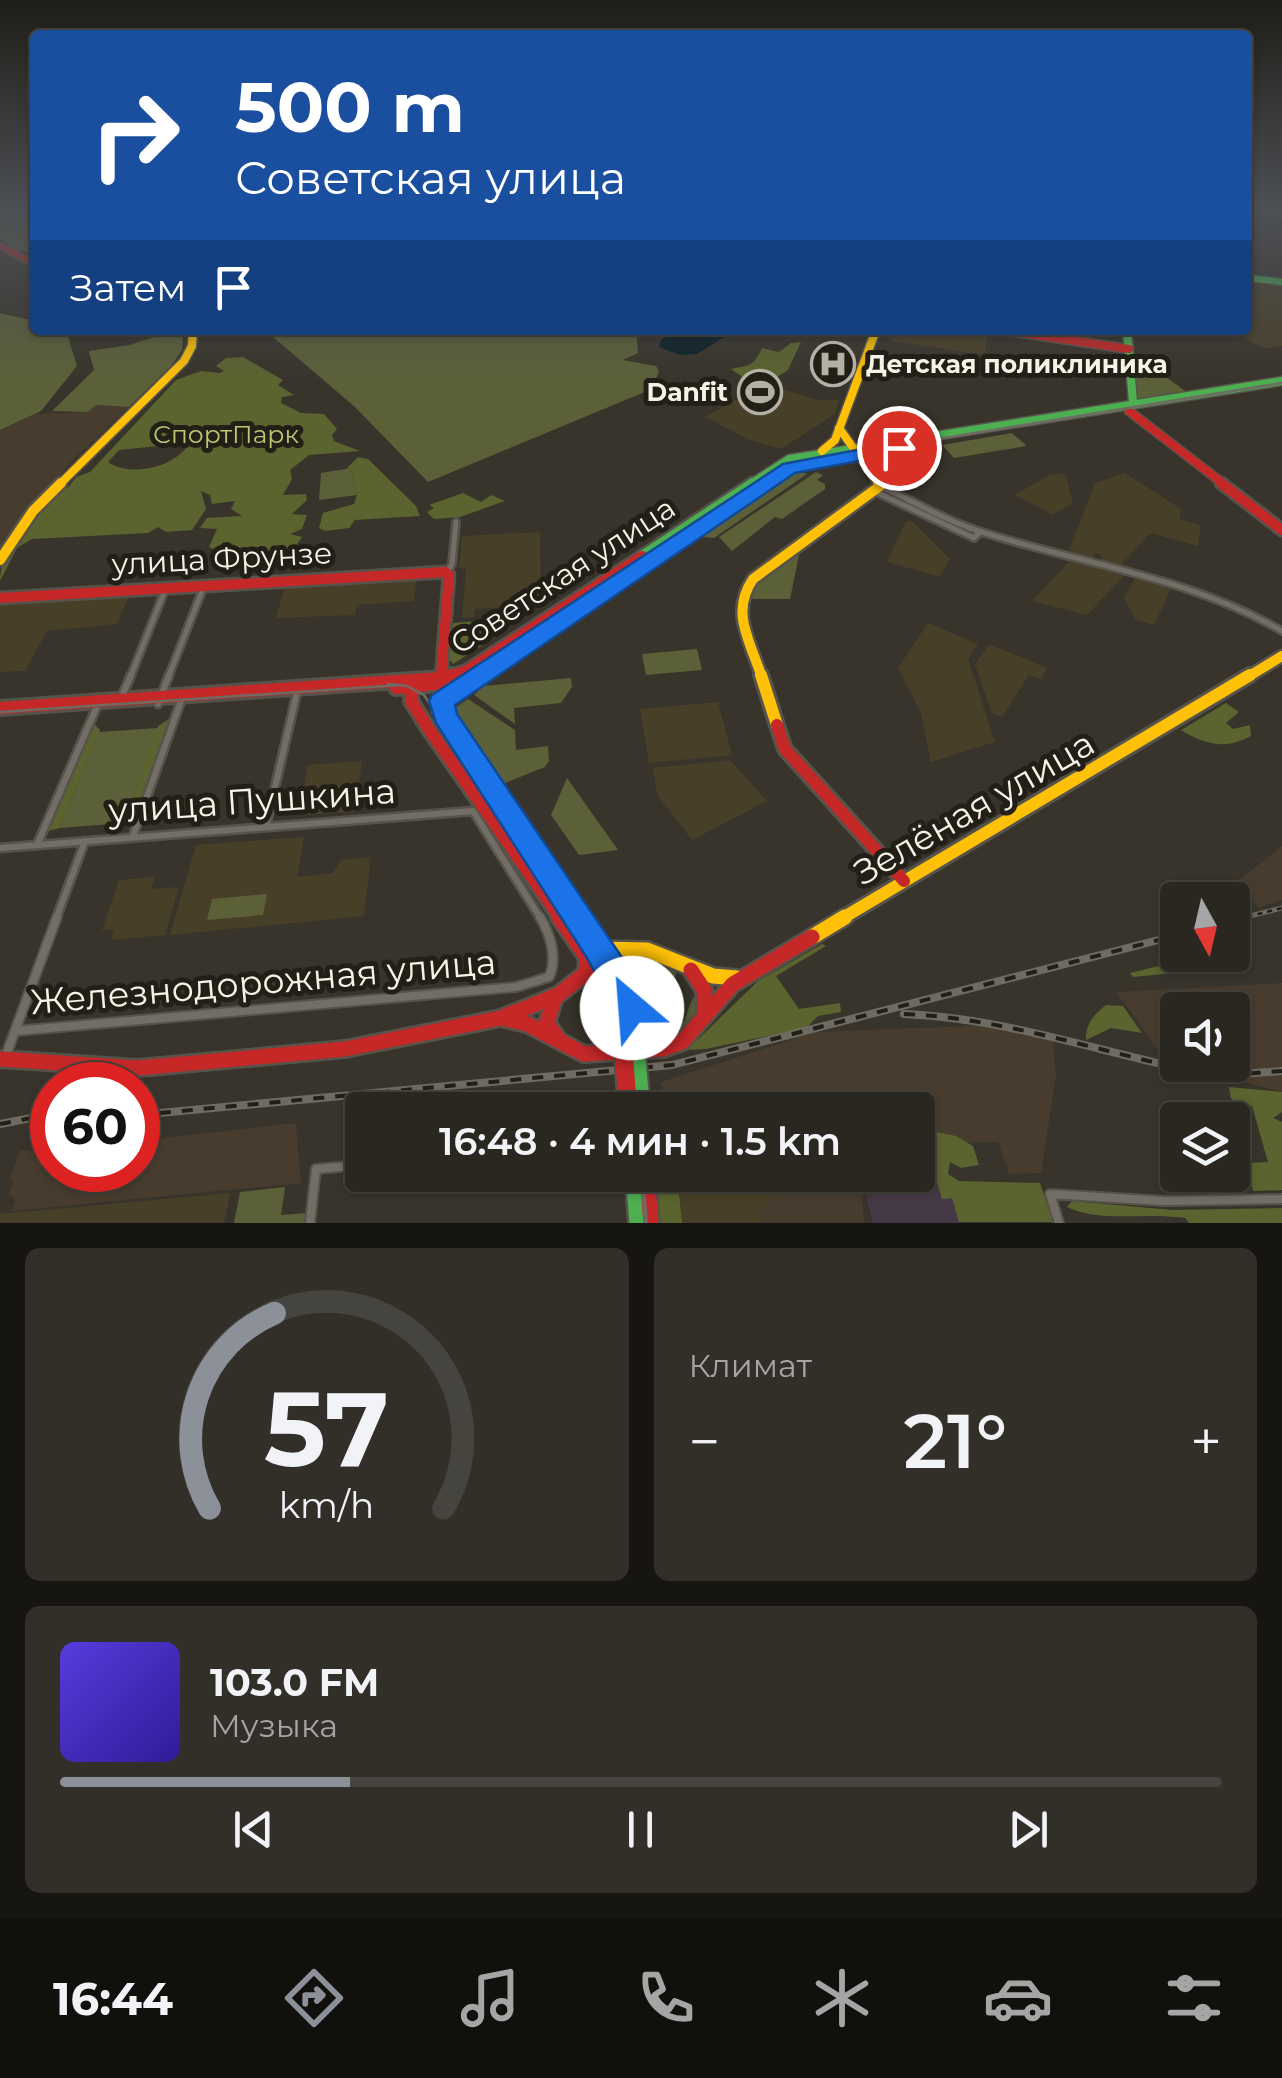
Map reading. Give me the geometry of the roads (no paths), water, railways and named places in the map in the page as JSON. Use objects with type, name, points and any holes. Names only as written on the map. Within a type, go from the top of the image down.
[{"type":"main road","points":[[1252,278],[1282,282]]},
{"type":"main road","points":[[0,560],[33,511],[184,361],[193,335]]},
{"type":"main road","points":[[815,454],[830,446],[840,428],[874,335]]},
{"type":"main road","points":[[1032,335],[1129,349]]},
{"type":"main road","points":[[1128,335],[1130,408],[1282,530]]},
{"type":"main road","name":"Советская улица","points":[[441,704],[476,676],[789,468],[856,452],[1282,383]]},
{"type":"main road","points":[[840,428],[877,488],[753,579],[741,598],[740,608],[785,749],[904,881]]},
{"type":"main road","name":"Советская улица","points":[[441,682],[468,670],[786,460],[856,452]]},
{"type":"main road","points":[[446,572],[441,704],[619,992]]},
{"type":"main road","name":"улица Фрунзе","points":[[0,598],[446,572]]},
{"type":"main road","name":"Зелёная улица","points":[[702,1017],[721,994],[744,977],[1282,656]]},
{"type":"main road","name":"Советская улица","points":[[0,711],[441,682],[476,676]]},
{"type":"main road","points":[[411,684],[411,701],[483,813],[592,949],[642,949],[661,953],[691,970],[719,979],[744,977]]},
{"type":"main road","name":"улица Пушкина","points":[[483,813],[503,804]]},
{"type":"main road","points":[[501,1018],[573,986],[586,973],[592,949]]},
{"type":"main road","points":[[638,1092],[619,992],[619,961],[624,955],[642,949]]},
{"type":"main road","points":[[691,970],[706,996],[702,1017]]},
{"type":"main road","points":[[573,986],[595,983],[619,992]]},
{"type":"main road","points":[[558,995],[550,1004],[547,1023],[572,1050]]},
{"type":"main road","name":"Железнодорожная улица","points":[[2,1059],[99,1068],[156,1066],[323,1052],[501,1018],[527,1024],[572,1050],[593,1056],[663,1050],[682,1042],[702,1017]]},
{"type":"main road","points":[[628,1028],[628,1092]]},
{"type":"main road","points":[[634,1192],[637,1223]]},
{"type":"main road","points":[[648,1192],[651,1223]]},
{"type":"street","points":[[877,488],[974,538],[980,532]]},
{"type":"street","points":[[877,488],[980,532],[1160,578],[1261,616],[1282,631]]},
{"type":"street","points":[[446,572],[452,564],[456,522]]},
{"type":"street","points":[[160,701],[204,586]]},
{"type":"street","points":[[119,703],[166,588]]},
{"type":"street","points":[[266,826],[297,691]]},
{"type":"street","points":[[133,836],[181,699]]},
{"type":"street","points":[[37,845],[97,705]]},
{"type":"street","name":"улица Пушкина","points":[[0,848],[483,813]]},
{"type":"street","name":"Железнодорожная улица","points":[[15,1031],[516,988],[549,978],[552,942],[483,813]]},
{"type":"street","points":[[2,1059],[85,841]]},
{"type":"street","points":[[310,1223],[316,1169],[345,1166]]},
{"type":"street","points":[[1059,1223],[1050,1194],[1164,1201],[1282,1198]]},
{"type":"water","points":[[669,335],[728,335],[697,354],[680,355],[659,347]]},
{"type":"tram line","points":[[432,707],[453,684],[791,463],[1282,383]]},
{"type":"tram line","points":[[388,684],[399,685]]},
{"type":"tram line","points":[[0,712],[399,685]]},
{"type":"tram line","points":[[399,685],[424,695],[432,707]]},
{"type":"tram line","points":[[432,707],[573,919]]},
{"type":"tram line","points":[[432,707],[432,713]]},
{"type":"tram line","points":[[571,917],[623,995],[630,1028],[635,1092]]},
{"type":"tram line","points":[[643,1192],[646,1223]]},
{"type":"railway","points":[[1250,916],[1282,908]]},
{"type":"railway","points":[[160,1113],[672,1065],[1160,940]]},
{"type":"railway","points":[[904,1014],[1015,1029],[1198,1072],[1229,1075],[1282,1071]]},
{"type":"railway","points":[[0,1124],[30,1118]]},
{"type":"place","name":"Детская поликлиника","points":[[833,364]]},
{"type":"place","name":"Danfit","points":[[760,392]]},
{"type":"park label","name":"СпортПарк","points":[[226,434]]}]
